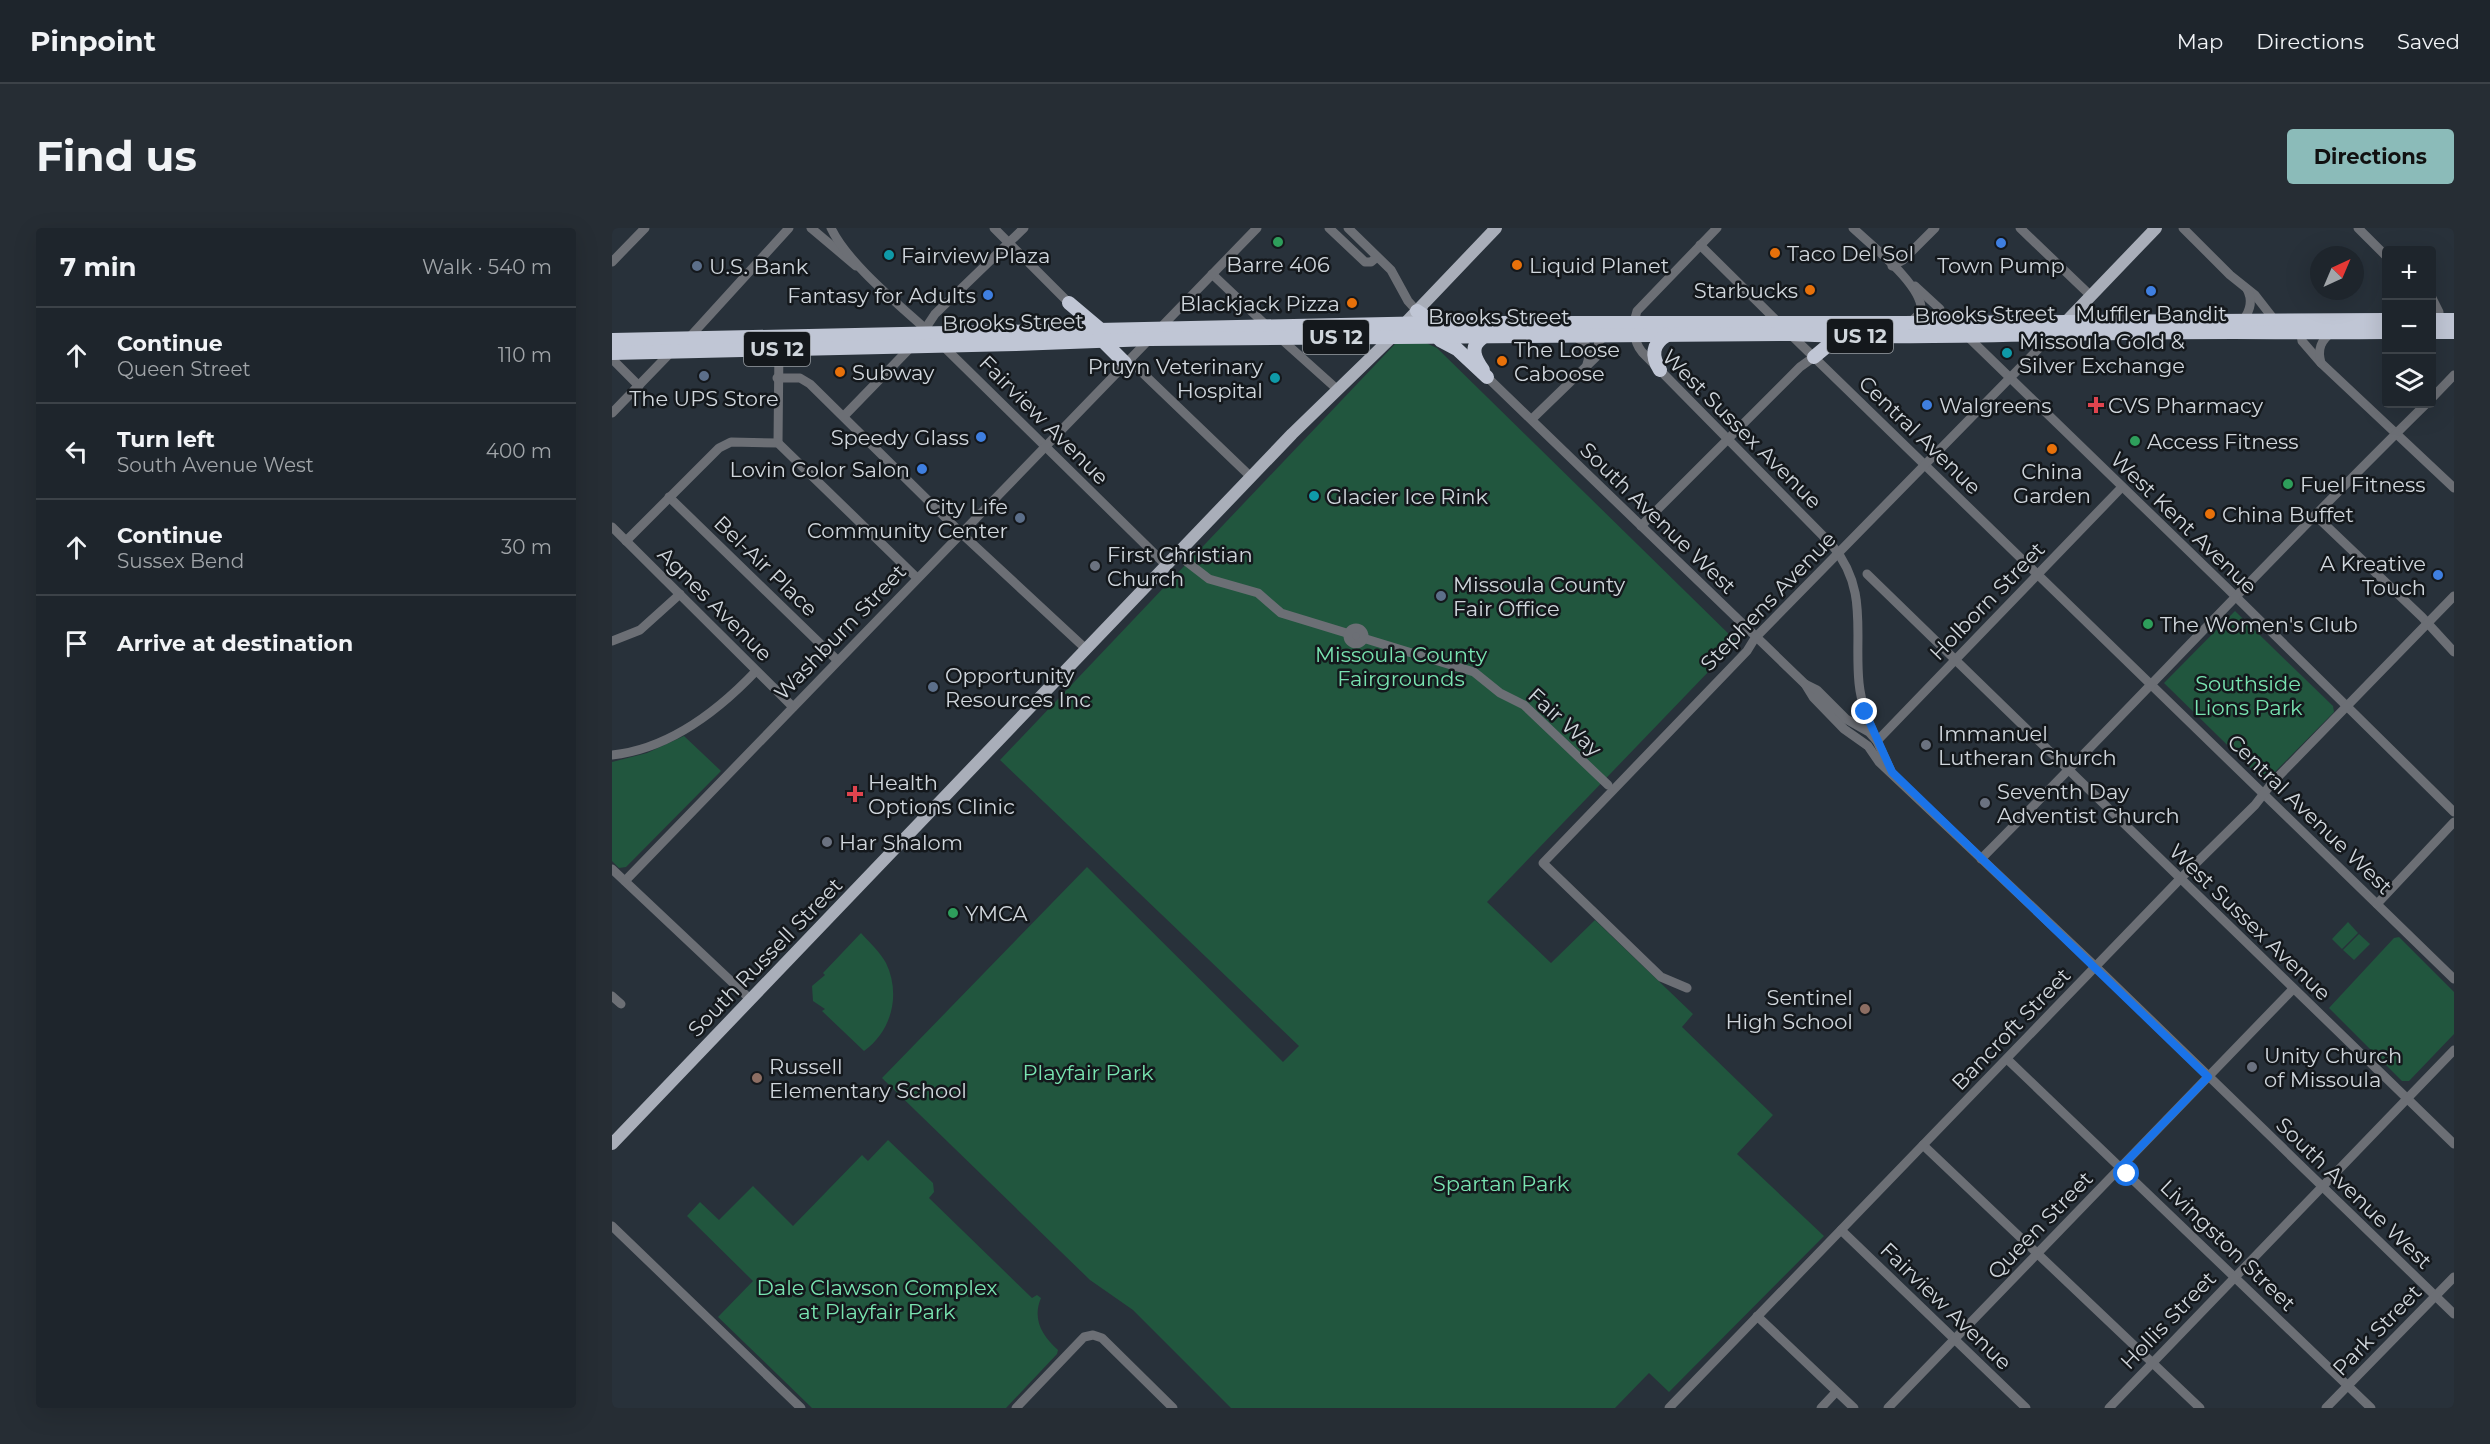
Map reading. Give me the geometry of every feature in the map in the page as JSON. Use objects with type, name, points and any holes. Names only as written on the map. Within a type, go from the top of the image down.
[{"type":"highway","points":[[1062,331],[1070,321],[1069,303]]},
{"type":"highway","points":[[1069,303],[1127,362]]},
{"type":"highway","points":[[1416,311],[1487,377]]},
{"type":"highway","name":"Brooks Street","points":[[612,353],[670,352],[928,331],[1062,331],[1150,339],[1392,337],[1434,330],[1634,329],[1779,323],[2242,320],[2276,326]]},
{"type":"highway","name":"Brooks Street","points":[[612,340],[688,338],[912,346],[1102,336],[1161,328],[1405,324],[1479,341],[1605,336],[1634,329],[1667,335],[1919,336],[2053,334],[2382,320]]},
{"type":"highway","points":[[2436,326],[2454,320]]},
{"type":"highway","points":[[1919,336],[1940,323]]},
{"type":"highway","name":"Brooks Street","points":[[2300,325],[2333,331],[2382,332]]},
{"type":"highway","points":[[2436,326],[2454,332]]},
{"type":"highway","points":[[1660,370],[1655,362],[1654,350],[1656,344],[1667,335]]},
{"type":"highway","points":[[1814,357],[1839,336]]},
{"type":"highway","points":[[1479,341],[1475,357],[1487,377]]},
{"type":"main road","name":"South Russell Street","points":[[612,1144],[1298,428],[1405,324],[1496,228]]},
{"type":"main road","name":"Stephens Avenue","points":[[2053,334],[2156,228]]},
{"type":"street","points":[[612,262],[645,228]]},
{"type":"street","points":[[612,413],[670,352],[688,338],[787,232],[800,228]]},
{"type":"street","points":[[811,228],[820,232],[844,259],[870,276]]},
{"type":"street","points":[[831,228],[839,241],[870,276]]},
{"type":"street","points":[[994,228],[1069,303]]},
{"type":"street","points":[[928,331],[935,314],[1024,228]]},
{"type":"street","name":"Washburn Street","points":[[625,881],[1257,228]]},
{"type":"street","points":[[1329,228],[1365,262],[1371,262],[1377,257]]},
{"type":"street","points":[[1348,228],[1391,270],[1404,295],[1416,311]]},
{"type":"street","points":[[1634,329],[1639,308],[1717,228]]},
{"type":"street","points":[[1853,228],[1911,284],[1921,300],[1922,312],[1914,321],[1902,323]]},
{"type":"street","points":[[1892,266],[1903,260],[1935,228]]},
{"type":"street","points":[[2020,228],[2091,296]]},
{"type":"street","points":[[2183,228],[2230,275],[2246,287],[2276,326]]},
{"type":"street","points":[[2365,230],[2382,251]]},
{"type":"street","name":"Central Avenue","points":[[1700,245],[2038,575]]},
{"type":"street","points":[[1212,274],[1268,327]]},
{"type":"street","name":"Fairview Avenue","points":[[870,276],[1166,565]]},
{"type":"street","points":[[1911,284],[1919,288],[1940,309],[1940,323]]},
{"type":"street","points":[[2242,320],[2249,311],[2250,301],[2246,287]]},
{"type":"street","points":[[2436,306],[2439,312],[2436,322]]},
{"type":"street","points":[[2300,325],[2304,345],[2321,363],[2454,488]]},
{"type":"street","name":"West Sussex Avenue","points":[[1634,329],[1638,348],[1839,554]]},
{"type":"street","points":[[2321,363],[2319,350],[2321,344],[2333,331]]},
{"type":"street","name":"Stephens Avenue","points":[[1687,988],[1661,977],[1543,863],[1748,651],[1755,638],[2053,334]]},
{"type":"street","name":"West Kent Avenue","points":[[1966,335],[2454,812]]},
{"type":"street","points":[[1574,336],[1588,348],[1590,357],[1587,364]]},
{"type":"street","points":[[1532,419],[1596,357],[1599,341],[1605,336]]},
{"type":"street","points":[[1280,337],[1338,390]]},
{"type":"street","points":[[778,443],[779,343]]},
{"type":"street","points":[[844,416],[912,346]]},
{"type":"street","points":[[1641,526],[1800,367],[1814,357]]},
{"type":"street","points":[[612,359],[639,386]]},
{"type":"street","points":[[1127,362],[1251,477]]},
{"type":"street","points":[[2436,394],[2454,375]]},
{"type":"street","name":"South Avenue West","points":[[1487,377],[1804,684],[1813,697],[1844,729],[1868,746],[1879,762],[2096,967],[2454,1314]]},
{"type":"street","points":[[777,378],[803,379],[844,416],[962,534],[1086,650]]},
{"type":"street","points":[[1982,859],[2422,408]]},
{"type":"street","points":[[626,541],[719,448],[731,442],[778,443],[917,578]]},
{"type":"street","name":"Holborn Street","points":[[1877,741],[2122,487]]},
{"type":"street","name":"Bel-Air Place","points":[[669,498],[837,660]]},
{"type":"street","points":[[2315,515],[2454,652]]},
{"type":"street","name":"Agnes Avenue","points":[[612,527],[793,707]]},
{"type":"street","points":[[1839,554],[1852,585],[1859,616],[1860,692],[1868,722],[1877,741]]},
{"type":"street","name":"Fair Way","points":[[1187,562],[1209,579],[1257,593],[1281,613],[1480,675],[1500,693],[1524,705],[1608,785]]},
{"type":"street","name":"Central Avenue West","points":[[2038,575],[2454,979]]},
{"type":"street","name":"West Sussex Avenue","points":[[1852,585],[1869,577],[2454,1144]]},
{"type":"street","points":[[612,641],[640,630],[680,594]]},
{"type":"street","name":"Bancroft Street","points":[[1669,1408],[2454,596]]},
{"type":"street","points":[[612,755],[645,748],[687,728],[719,708],[756,671]]},
{"type":"street","name":"South Avenue West","points":[[1804,684],[1817,690],[1846,719],[1869,732],[1877,741],[1892,772]]},
{"type":"street","points":[[2377,904],[2454,822]]},
{"type":"street","points":[[612,869],[750,999]]},
{"type":"street","name":"Queen Street","points":[[1888,1408],[2293,989]]},
{"type":"street","points":[[612,996],[621,1004]]},
{"type":"street","name":"Hollis Street","points":[[2109,1408],[2454,1050]]},
{"type":"street","name":"Livingston Street","points":[[2007,1059],[2371,1408]]},
{"type":"street","points":[[1923,1145],[2200,1408]]},
{"type":"street","points":[[612,1226],[801,1408]]},
{"type":"street","name":"Fairview Avenue","points":[[1841,1230],[2026,1408]]},
{"type":"street","name":"Park Street","points":[[2326,1408],[2454,1277]]},
{"type":"street","points":[[1757,1316],[1854,1408]]},
{"type":"street","points":[[1016,1408],[1084,1337],[1093,1335],[1102,1338],[1173,1408]]},
{"type":"street","points":[[1821,1408],[1836,1392]]},
{"type":"green space","points":[[1426,343],[1437,348],[1737,642],[1487,902],[1551,963],[1595,920],[1693,1014],[1682,1027],[1773,1115],[1737,1154],[1824,1236],[1669,1392],[1649,1373],[1615,1408],[1231,1408],[1133,1310],[1090,1280],[882,1078],[1087,867],[1283,1062],[1299,1046],[1000,760],[1395,344]]},
{"type":"green space","name":"Southside Lions Park","points":[[2235,611],[2333,706],[2334,712],[2265,782],[2164,683]]},
{"type":"green space","points":[[684,736],[721,771],[626,867],[619,868],[612,861],[612,762],[647,753]]},
{"type":"green space","points":[[2348,922],[2358,933],[2342,949],[2332,939]]},
{"type":"green space","points":[[861,933],[886,963],[893,987],[891,1011],[887,1023],[874,1043],[864,1051],[822,1011],[825,1009],[813,1001],[812,986],[825,975],[823,973]]},
{"type":"green space","points":[[2359,934],[2370,944],[2354,960],[2343,950]]},
{"type":"green space","points":[[2399,937],[2454,992],[2454,1034],[2409,1081],[2402,1081],[2329,1008],[2394,938]]},
{"type":"green space","name":"Dale Clawson Complex at Playfair Park","points":[[888,1140],[933,1183],[934,1192],[929,1198],[1032,1298],[1037,1295],[1041,1298],[1038,1306],[1040,1327],[1047,1339],[1058,1350],[1057,1354],[1006,1408],[812,1408],[718,1317],[753,1281],[687,1216],[700,1202],[719,1220],[753,1186],[793,1226],[862,1155],[868,1161]]},
{"type":"place","name":"Barre 406","points":[[1278,242]]},
{"type":"place","name":"Town Pump","points":[[2001,243]]},
{"type":"place","name":"Taco Del Sol","points":[[1775,253]]},
{"type":"place","name":"Fairview Plaza","points":[[889,255]]},
{"type":"place","name":"Liquid Planet","points":[[1517,265]]},
{"type":"place","name":"U.S. Bank","points":[[697,266]]},
{"type":"place","name":"Starbucks","points":[[1810,290]]},
{"type":"place","name":"Muffler Bandit","points":[[2151,291]]},
{"type":"place","name":"Fantasy for Adults","points":[[988,295]]},
{"type":"place","name":"Blackjack Pizza","points":[[1352,303]]},
{"type":"place","name":"Missoula Gold & Silver Exchange","points":[[2007,353]]},
{"type":"place","name":"The Loose Caboose","points":[[1502,361]]},
{"type":"place","name":"Subway","points":[[840,372]]},
{"type":"place","name":"The UPS Store","points":[[704,376]]},
{"type":"place","name":"Pruyn Veterinary Hospital","points":[[1275,378]]},
{"type":"place","name":"Walgreens","points":[[1927,405]]},
{"type":"place","name":"CVS Pharmacy","points":[[2096,405]]},
{"type":"place","name":"Speedy Glass","points":[[981,437]]},
{"type":"place","name":"Access Fitness","points":[[2135,441]]},
{"type":"place","name":"China Garden","points":[[2052,449]]},
{"type":"place","name":"Lovin Color Salon","points":[[922,469]]},
{"type":"place","name":"Fuel Fitness","points":[[2288,484]]},
{"type":"place","name":"Glacier Ice Rink","points":[[1314,496]]},
{"type":"place","name":"China Buffet","points":[[2210,514]]},
{"type":"place","name":"City Life Community Center","points":[[1020,518]]},
{"type":"place","name":"First Christian Church","points":[[1095,566]]},
{"type":"place","name":"A Kreative Touch","points":[[2438,575]]},
{"type":"place","name":"Missoula County Fair Office","points":[[1441,596]]},
{"type":"place","name":"The Women's Club","points":[[2148,624]]},
{"type":"place","name":"Opportunity Resources Inc","points":[[933,687]]},
{"type":"place","name":"Immanuel Lutheran Church","points":[[1926,745]]},
{"type":"place","name":"Health Options Clinic","points":[[855,794]]},
{"type":"place","name":"Seventh Day Adventist Church","points":[[1985,803]]},
{"type":"place","name":"Har Shalom","points":[[827,842]]},
{"type":"place","name":"YMCA","points":[[953,913]]},
{"type":"place","name":"Sentinel High School","points":[[1865,1009]]},
{"type":"place","name":"Unity Church of Missoula","points":[[2252,1067]]},
{"type":"place","name":"Russell Elementary School","points":[[757,1078]]},
{"type":"route","points":[[1865,712],[1892,772],[2208,1077],[2120,1168],[2127,1174]]},
{"type":"park label","name":"Missoula County Fairgrounds","points":[[1401,666]]},
{"type":"park label","name":"Playfair Park","points":[[1088,1072]]},
{"type":"park label","name":"Spartan Park","points":[[1501,1183]]}]
